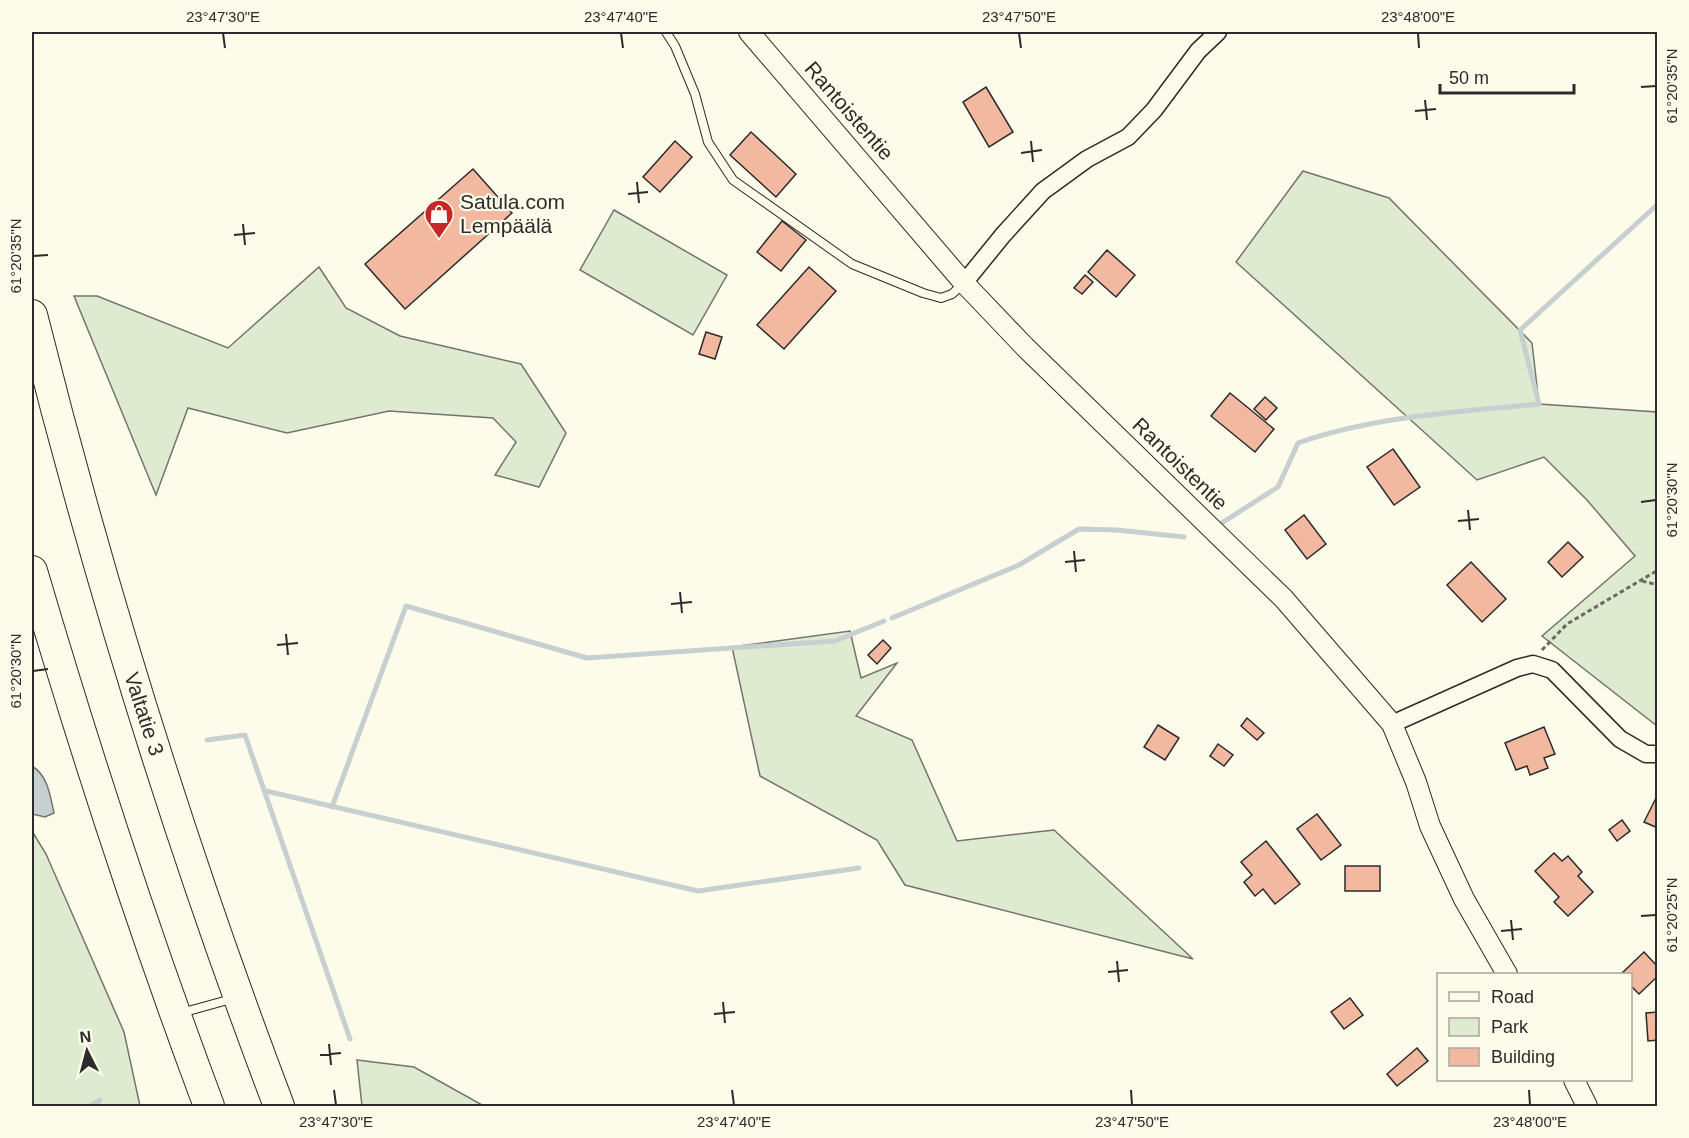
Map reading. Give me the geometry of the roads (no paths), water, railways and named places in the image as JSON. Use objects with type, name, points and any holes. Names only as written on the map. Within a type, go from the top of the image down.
[{"type":"highway","name":"Valtatie 3","points":[[32,315],[56,414],[108,601],[145,720],[238,997],[279,1107]]},
{"type":"highway","points":[[32,571],[81,734],[208,1107]]},
{"type":"street","name":"Rantoistentie","points":[[749,32],[964,283],[1025,346],[1284,599],[1392,724],[1416,782],[1430,826],[1464,899],[1507,973]]},
{"type":"street","points":[[964,283],[1043,191],[1087,159],[1128,137],[1154,110],[1198,51],[1218,32]]},
{"type":"street","points":[[1392,724],[1517,668],[1533,664],[1552,670],[1620,739],[1646,754],[1658,754]]},
{"type":"street","points":[[1574,1081],[1587,1107]]},
{"type":"lane","points":[[666,32],[675,46],[695,94],[708,142],[734,180],[852,264],[941,298],[952,294],[964,283]]},
{"type":"lane","points":[[175,1015],[238,997]]},
{"type":"waterway","points":[[1217,526],[1278,487],[1298,443],[1357,427],[1417,416],[1539,404],[1520,330],[1658,204]]},
{"type":"waterway","points":[[892,618],[1019,565],[1079,529],[1117,530],[1184,537]]},
{"type":"waterway","points":[[332,807],[406,606],[587,658],[835,641],[884,621]]},
{"type":"waterway","points":[[207,740],[245,735],[350,1039]]},
{"type":"waterway","points":[[266,791],[698,891],[859,868]]},
{"type":"waterway","points":[[90,1106],[100,1100]]},
{"type":"place","name":"Satula.com Lempäälä","points":[[439,240]]}]
